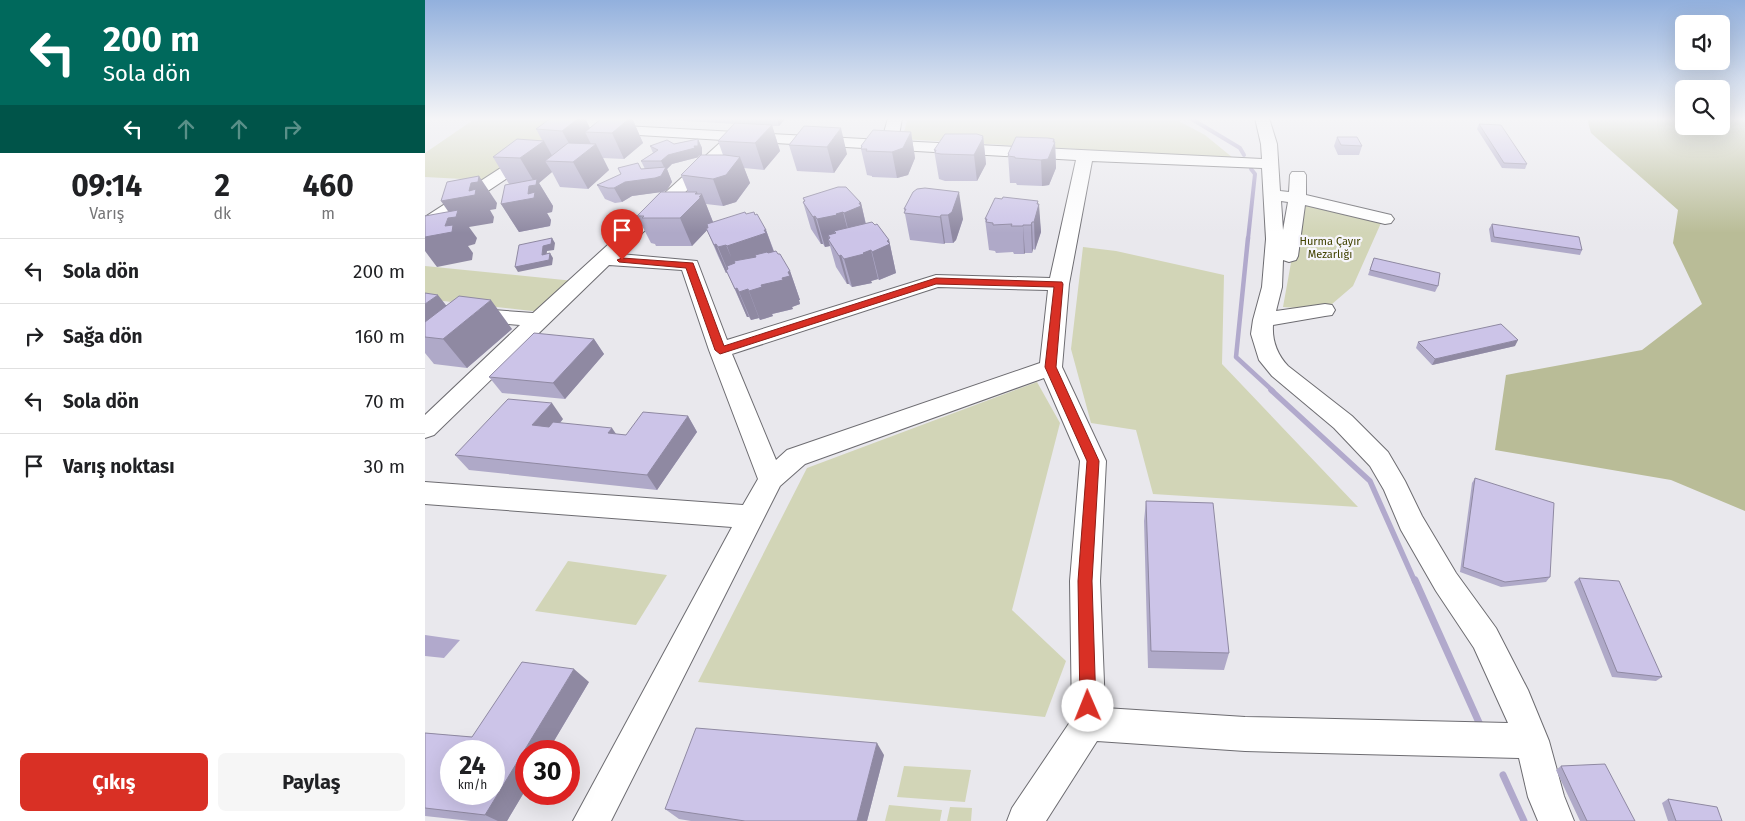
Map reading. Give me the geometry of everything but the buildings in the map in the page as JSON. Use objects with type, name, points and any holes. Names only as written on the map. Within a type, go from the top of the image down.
[{"type":"street","points":[[425,225],[530,156]]},
{"type":"street","points":[[425,429],[538,320],[714,156]]},
{"type":"street","points":[[1025,821],[1089,724],[1085,581],[1093,461],[1051,367],[1059,284],[1085,156]]},
{"type":"street","points":[[1092,156],[1271,164]]},
{"type":"street","points":[[1270,156],[1271,164],[1285,196],[1289,256]]},
{"type":"street","points":[[1298,175],[1285,196],[1275,239],[1272,287],[1263,320],[1262,334],[1265,348],[1271,360],[1281,371],[1343,422],[1379,459],[1396,488],[1411,522],[1446,582],[1485,638],[1516,702],[1532,741],[1545,797],[1556,821]]},
{"type":"street","points":[[1285,196],[1385,219]]},
{"type":"street","points":[[605,259],[690,265],[720,350],[771,479]]},
{"type":"street","points":[[720,350],[936,281],[1059,284]]},
{"type":"street","points":[[1263,320],[1325,310]]},
{"type":"street","points":[[425,312],[538,320]]},
{"type":"street","points":[[591,821],[771,479],[796,457],[1051,367]]},
{"type":"street","points":[[425,493],[750,518]]},
{"type":"street","points":[[1089,724],[1245,734],[1532,741]]},
{"type":"green space","points":[[425,156],[518,156],[482,180],[425,177]]},
{"type":"green space","points":[[1204,156],[1231,156],[1233,158]]},
{"type":"green space","points":[[1617,156],[1745,156],[1745,511],[1671,480],[1495,450],[1506,375],[1642,350],[1702,304],[1673,243],[1678,210]]},
{"type":"green space","name":"Hurma Çayır Mezarlığı","points":[[1302,202],[1381,223],[1353,286],[1325,310],[1283,307]]},
{"type":"green space","points":[[1083,247],[1116,251],[1224,275],[1222,364],[1358,507],[1153,494],[1136,430],[1091,423],[1071,349]]},
{"type":"green space","points":[[425,266],[574,281],[541,312],[425,299]]},
{"type":"green space","points":[[1037,382],[1060,423],[1012,610],[1066,661],[1045,717],[698,682],[807,468]]},
{"type":"green space","points":[[568,561],[667,575],[636,625],[535,611]]},
{"type":"green space","points":[[904,766],[971,770],[965,802],[897,797]]},
{"type":"green space","points":[[889,805],[942,810],[940,821],[885,821]]},
{"type":"green space","points":[[950,807],[972,808],[971,821],[947,821]]},
{"type":"shaded area","points":[[425,635],[460,640],[444,658],[425,656]]},
{"type":"waterway","points":[[1248,239],[1255,174],[1251,169]]},
{"type":"waterway","points":[[1248,238],[1236,357],[1273,391]]},
{"type":"waterway","points":[[1271,390],[1370,481],[1415,582]]},
{"type":"waterway","points":[[1415,580],[1481,727]]},
{"type":"waterway","points":[[1503,775],[1524,821]]},
{"type":"route","points":[[622,260],[690,265],[720,350],[936,281],[1059,284],[1051,367],[1093,461],[1085,581],[1088,706]]}]
